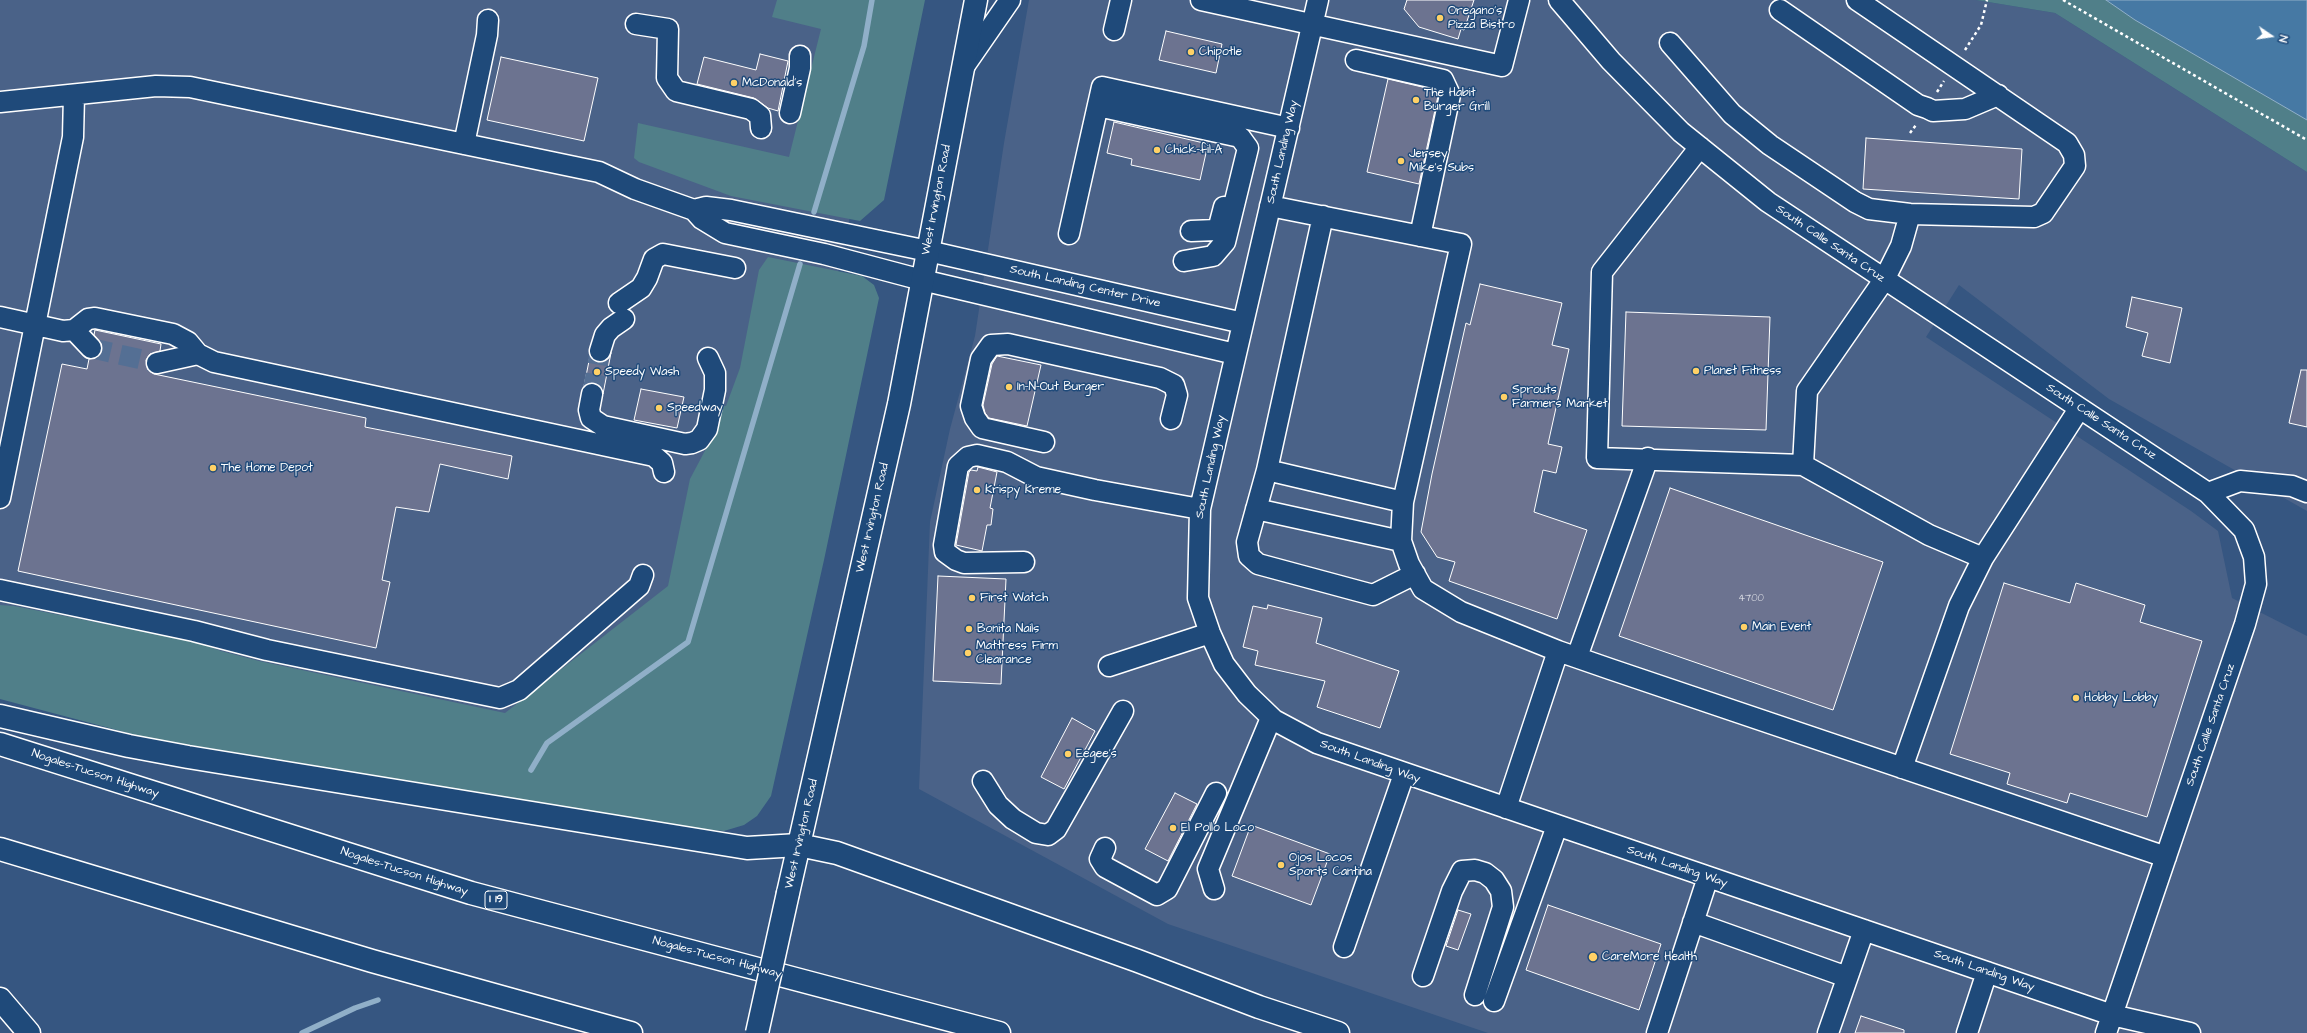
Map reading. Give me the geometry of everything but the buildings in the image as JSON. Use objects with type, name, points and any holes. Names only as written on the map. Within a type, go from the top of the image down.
[{"type":"main road","name":"West Irvington Road","points":[[757,1033],[899,404],[976,0]]},
{"type":"main road","points":[[0,716],[129,746],[181,756],[747,848],[799,845],[837,853],[1138,961],[1259,1007],[1338,1033]]},
{"type":"main road","name":"Nogales–Tucson Highway","points":[[0,744],[470,893],[999,1033]]},
{"type":"main road","points":[[0,849],[372,961],[631,1033]]},
{"type":"main road","points":[[0,999],[29,1033]]},
{"type":"street","points":[[963,68],[1010,0]]},
{"type":"street","points":[[1114,30],[1121,0]]},
{"type":"street","points":[[1201,0],[1502,66],[1519,0]]},
{"type":"street","name":"South Landing Way","points":[[1318,0],[1200,509],[1198,598],[1210,633],[1224,664],[1247,694],[1271,718],[1317,743],[1708,878],[1987,972],[2109,1024],[2190,1033]]},
{"type":"street","name":"South Calle Santa Cruz","points":[[1559,0],[1611,62],[1681,132],[1768,202],[2208,493],[2244,530],[2254,557],[2256,584],[2245,624],[2109,1024]]},
{"type":"street","points":[[1670,43],[1732,114],[1770,145],[1855,202],[1869,209],[1910,214],[2034,217],[2043,213],[2075,166],[2074,155],[2067,143],[1857,0]]},
{"type":"street","points":[[1780,10],[1918,105],[1933,111],[1965,108],[1998,95]]},
{"type":"street","points":[[464,144],[487,35],[488,20]]},
{"type":"street","points":[[636,24],[669,33],[667,78],[676,91],[750,109],[760,116],[761,128]]},
{"type":"street","points":[[790,113],[800,68],[800,56]]},
{"type":"street","points":[[1356,60],[1443,80],[1450,96],[1420,236]]},
{"type":"street","points":[[0,102],[156,86],[190,87],[599,172],[635,189],[694,210],[702,219],[724,233],[824,254],[922,280],[1235,354]]},
{"type":"street","points":[[1069,234],[1102,87],[1289,128]]},
{"type":"street","points":[[0,498],[73,137],[74,95]]},
{"type":"street","points":[[1098,106],[1240,138],[1248,148],[1225,242],[1213,256],[1184,261]]},
{"type":"street","points":[[1700,147],[1602,272],[1597,458],[1648,458],[1804,465],[1929,535],[1982,558]]},
{"type":"street","points":[[1191,231],[1216,230],[1219,226],[1230,187],[1242,172]]},
{"type":"street","points":[[1270,206],[1462,244],[1403,502],[1400,541],[1409,564],[1423,589],[1460,612],[1558,651],[2166,857]]},
{"type":"street","name":"South Landing Center Drive","points":[[694,210],[719,207],[928,251],[1243,323]]},
{"type":"street","points":[[1804,465],[1807,391],[1884,280],[1901,246],[1910,214]]},
{"type":"street","points":[[1323,216],[1267,470],[1247,542],[1249,556],[1258,564],[1374,595],[1415,574]]},
{"type":"street","points":[[600,351],[610,328],[647,278],[654,259],[663,254],[734,268]]},
{"type":"street","points":[[0,317],[35,324],[63,332],[74,330],[88,319],[103,319],[181,337],[188,342],[198,354],[214,362],[654,456],[662,463],[664,472]]},
{"type":"street","points":[[74,330],[91,348]]},
{"type":"street","points":[[1044,442],[982,428],[975,418],[971,406],[981,360],[991,345],[1008,344],[1160,378],[1174,385],[1177,395],[1171,419]]},
{"type":"street","points":[[157,363],[198,354]]},
{"type":"street","points":[[592,394],[589,410],[591,418],[603,426],[685,444],[692,443],[699,440],[706,429],[715,390],[715,374],[708,358]]},
{"type":"street","points":[[1902,768],[1959,606],[1982,558],[2079,409]]},
{"type":"street","points":[[1024,562],[964,563],[949,556],[945,552],[944,545],[958,466],[968,457],[977,455],[1007,462],[1036,477],[1095,490],[1200,509]]},
{"type":"street","points":[[1577,657],[1648,458]]},
{"type":"street","points":[[1267,470],[1403,502]]},
{"type":"street","points":[[2208,493],[2240,481],[2292,486],[2307,492]]},
{"type":"street","points":[[1256,509],[1400,541]]},
{"type":"street","points":[[0,590],[194,631],[267,650],[500,698],[519,690],[639,586],[643,575]]},
{"type":"street","points":[[1109,666],[1210,633]]},
{"type":"street","points":[[1506,808],[1558,651]]},
{"type":"street","points":[[983,782],[998,805],[1013,819],[1036,833],[1048,835],[1056,828],[1123,711]]},
{"type":"street","points":[[1214,889],[1208,869],[1271,718]]},
{"type":"street","points":[[1344,947],[1404,774]]},
{"type":"street","points":[[1105,848],[1100,859],[1105,867],[1157,895],[1167,890],[1216,793]]},
{"type":"street","points":[[1494,1001],[1557,826]]},
{"type":"street","points":[[1423,976],[1462,871],[1475,870],[1485,873],[1494,880],[1501,891],[1504,907],[1468,992]]},
{"type":"street","points":[[1657,1033],[1708,878]]},
{"type":"street","points":[[1693,922],[1847,978]]},
{"type":"street","points":[[1828,1033],[1864,930]]},
{"type":"street","points":[[1967,1033],[1987,972]]},
{"type":"path","points":[[2063,0],[2307,140]]},
{"type":"shaded area","points":[[0,0],[897,0],[735,747],[515,748],[0,636]]},
{"type":"shaded area","points":[[1029,0],[1976,0],[2055,13],[2307,172],[2307,511],[2109,399],[1959,285],[1926,337],[2191,511],[2218,531],[2232,598],[2307,636],[2307,1033],[1488,1033],[1168,924],[919,789],[930,522],[950,429],[975,336],[1004,143]]},
{"type":"shaded area","points":[[2106,0],[2307,0],[2307,120],[2135,20]]},
{"type":"green space","points":[[777,0],[925,0],[884,200],[860,221],[731,196],[639,162],[634,158],[638,123],[789,157],[821,29],[772,17]]},
{"type":"green space","points":[[1976,0],[2307,0],[2307,172],[2055,13]]},
{"type":"green space","points":[[768,257],[862,276],[874,285],[879,298],[824,560],[771,796],[757,816],[744,825],[724,831],[702,829],[147,738],[0,699],[0,605],[14,606],[197,642],[221,651],[259,661],[505,713],[668,586],[690,479],[708,445],[716,404],[726,406],[740,368],[759,270]]},
{"type":"waterway","points":[[814,212],[864,46],[872,0]]},
{"type":"waterway","points":[[531,770],[547,743],[688,642],[800,264]]},
{"type":"waterway","points":[[302,1033],[355,1008],[378,1000]]},
{"type":"tunnel","points":[[91,348],[157,363]]},
{"type":"tunnel","points":[[592,394],[600,351]]},
{"type":"place","name":"Oregano's Pizza Bistro","points":[[1440,18]]},
{"type":"place","name":"Chipotle","points":[[1191,52]]},
{"type":"place","name":"McDonald's","points":[[734,83]]},
{"type":"place","name":"The Habit Burger Grill","points":[[1416,100]]},
{"type":"place","name":"Chick-fil-A","points":[[1157,150]]},
{"type":"place","name":"Jersey Mike's Subs","points":[[1401,161]]},
{"type":"place","name":"Planet Fitness","points":[[1696,371]]},
{"type":"place","name":"Speedy Wash","points":[[597,372]]},
{"type":"place","name":"In-N-Out Burger","points":[[1009,387]]},
{"type":"place","name":"Sprouts Farmers Market","points":[[1504,397]]},
{"type":"place","name":"Speedway","points":[[659,408]]},
{"type":"place","name":"The Home Depot","points":[[213,468]]},
{"type":"place","name":"Krispy Kreme","points":[[977,490]]},
{"type":"place","name":"First Watch","points":[[972,598]]},
{"type":"place","name":"Main Event","points":[[1744,627]]},
{"type":"place","name":"Bonita Nails","points":[[969,629]]},
{"type":"place","name":"Mattress Firm Clearance","points":[[968,653]]},
{"type":"place","name":"Hobby Lobby","points":[[2076,698]]},
{"type":"place","name":"Eegee's","points":[[1068,754]]},
{"type":"place","name":"El Pollo Loco","points":[[1173,828]]},
{"type":"place","name":"Ojos Locos Sports Cantina","points":[[1281,865]]},
{"type":"place","name":"CareMore Health","points":[[1593,957]]}]
